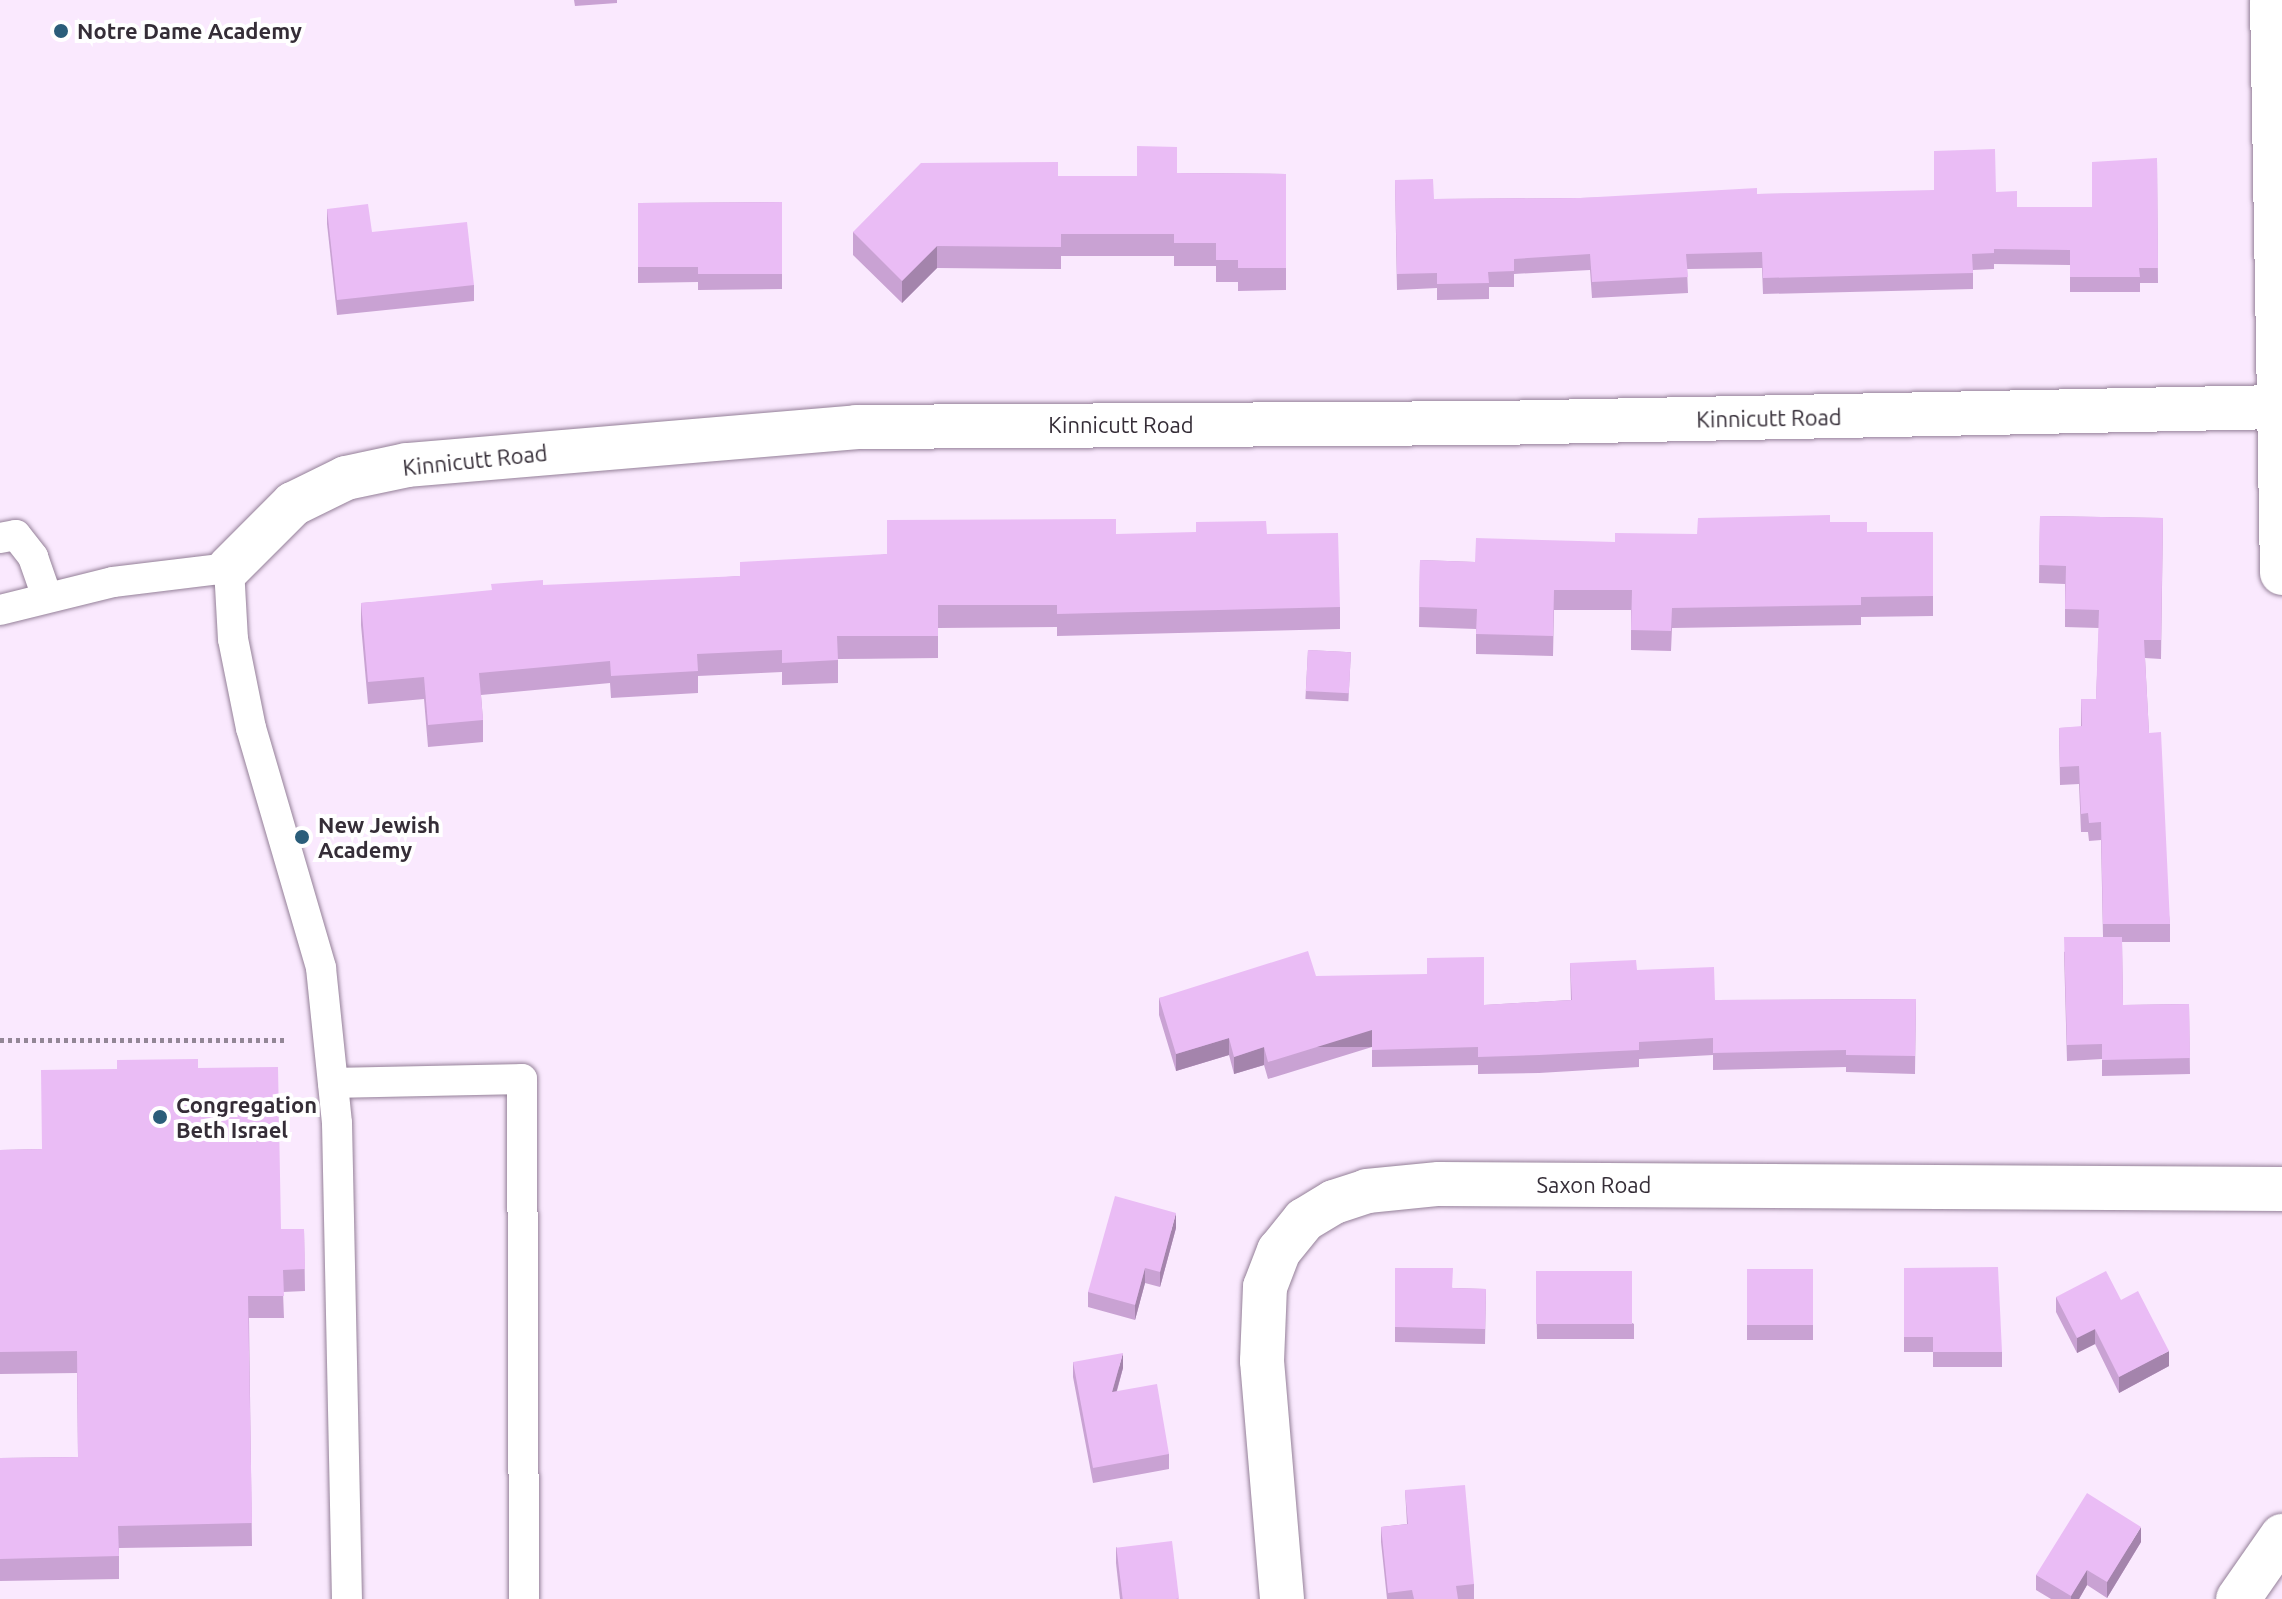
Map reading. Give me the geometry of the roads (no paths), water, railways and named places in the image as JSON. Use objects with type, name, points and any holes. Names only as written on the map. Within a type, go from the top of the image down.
[{"type":"street","points":[[2272,0],[2282,573]]},
{"type":"street","name":"Kinnicutt Road","points":[[229,568],[293,504],[346,478],[407,465],[840,428],[1496,423],[2281,407]]},
{"type":"street","name":"Saxon Road","points":[[1282,1599],[1262,1361],[1265,1287],[1287,1241],[1304,1220],[1334,1202],[1367,1191],[1439,1184],[2282,1189]]},
{"type":"street","points":[[2238,1599],[2282,1536]]},
{"type":"lane","points":[[0,538],[16,535],[33,557],[47,597]]},
{"type":"lane","points":[[0,610],[47,597],[229,568],[233,639],[251,728],[321,968],[333,1083],[347,1599]]},
{"type":"lane","points":[[333,1083],[522,1079],[524,1599]]},
{"type":"place","name":"Notre Dame Academy","points":[[61,31]]},
{"type":"place","name":"New Jewish Academy","points":[[302,837]]},
{"type":"place","name":"Congregation Beth Israel","points":[[160,1117]]}]
